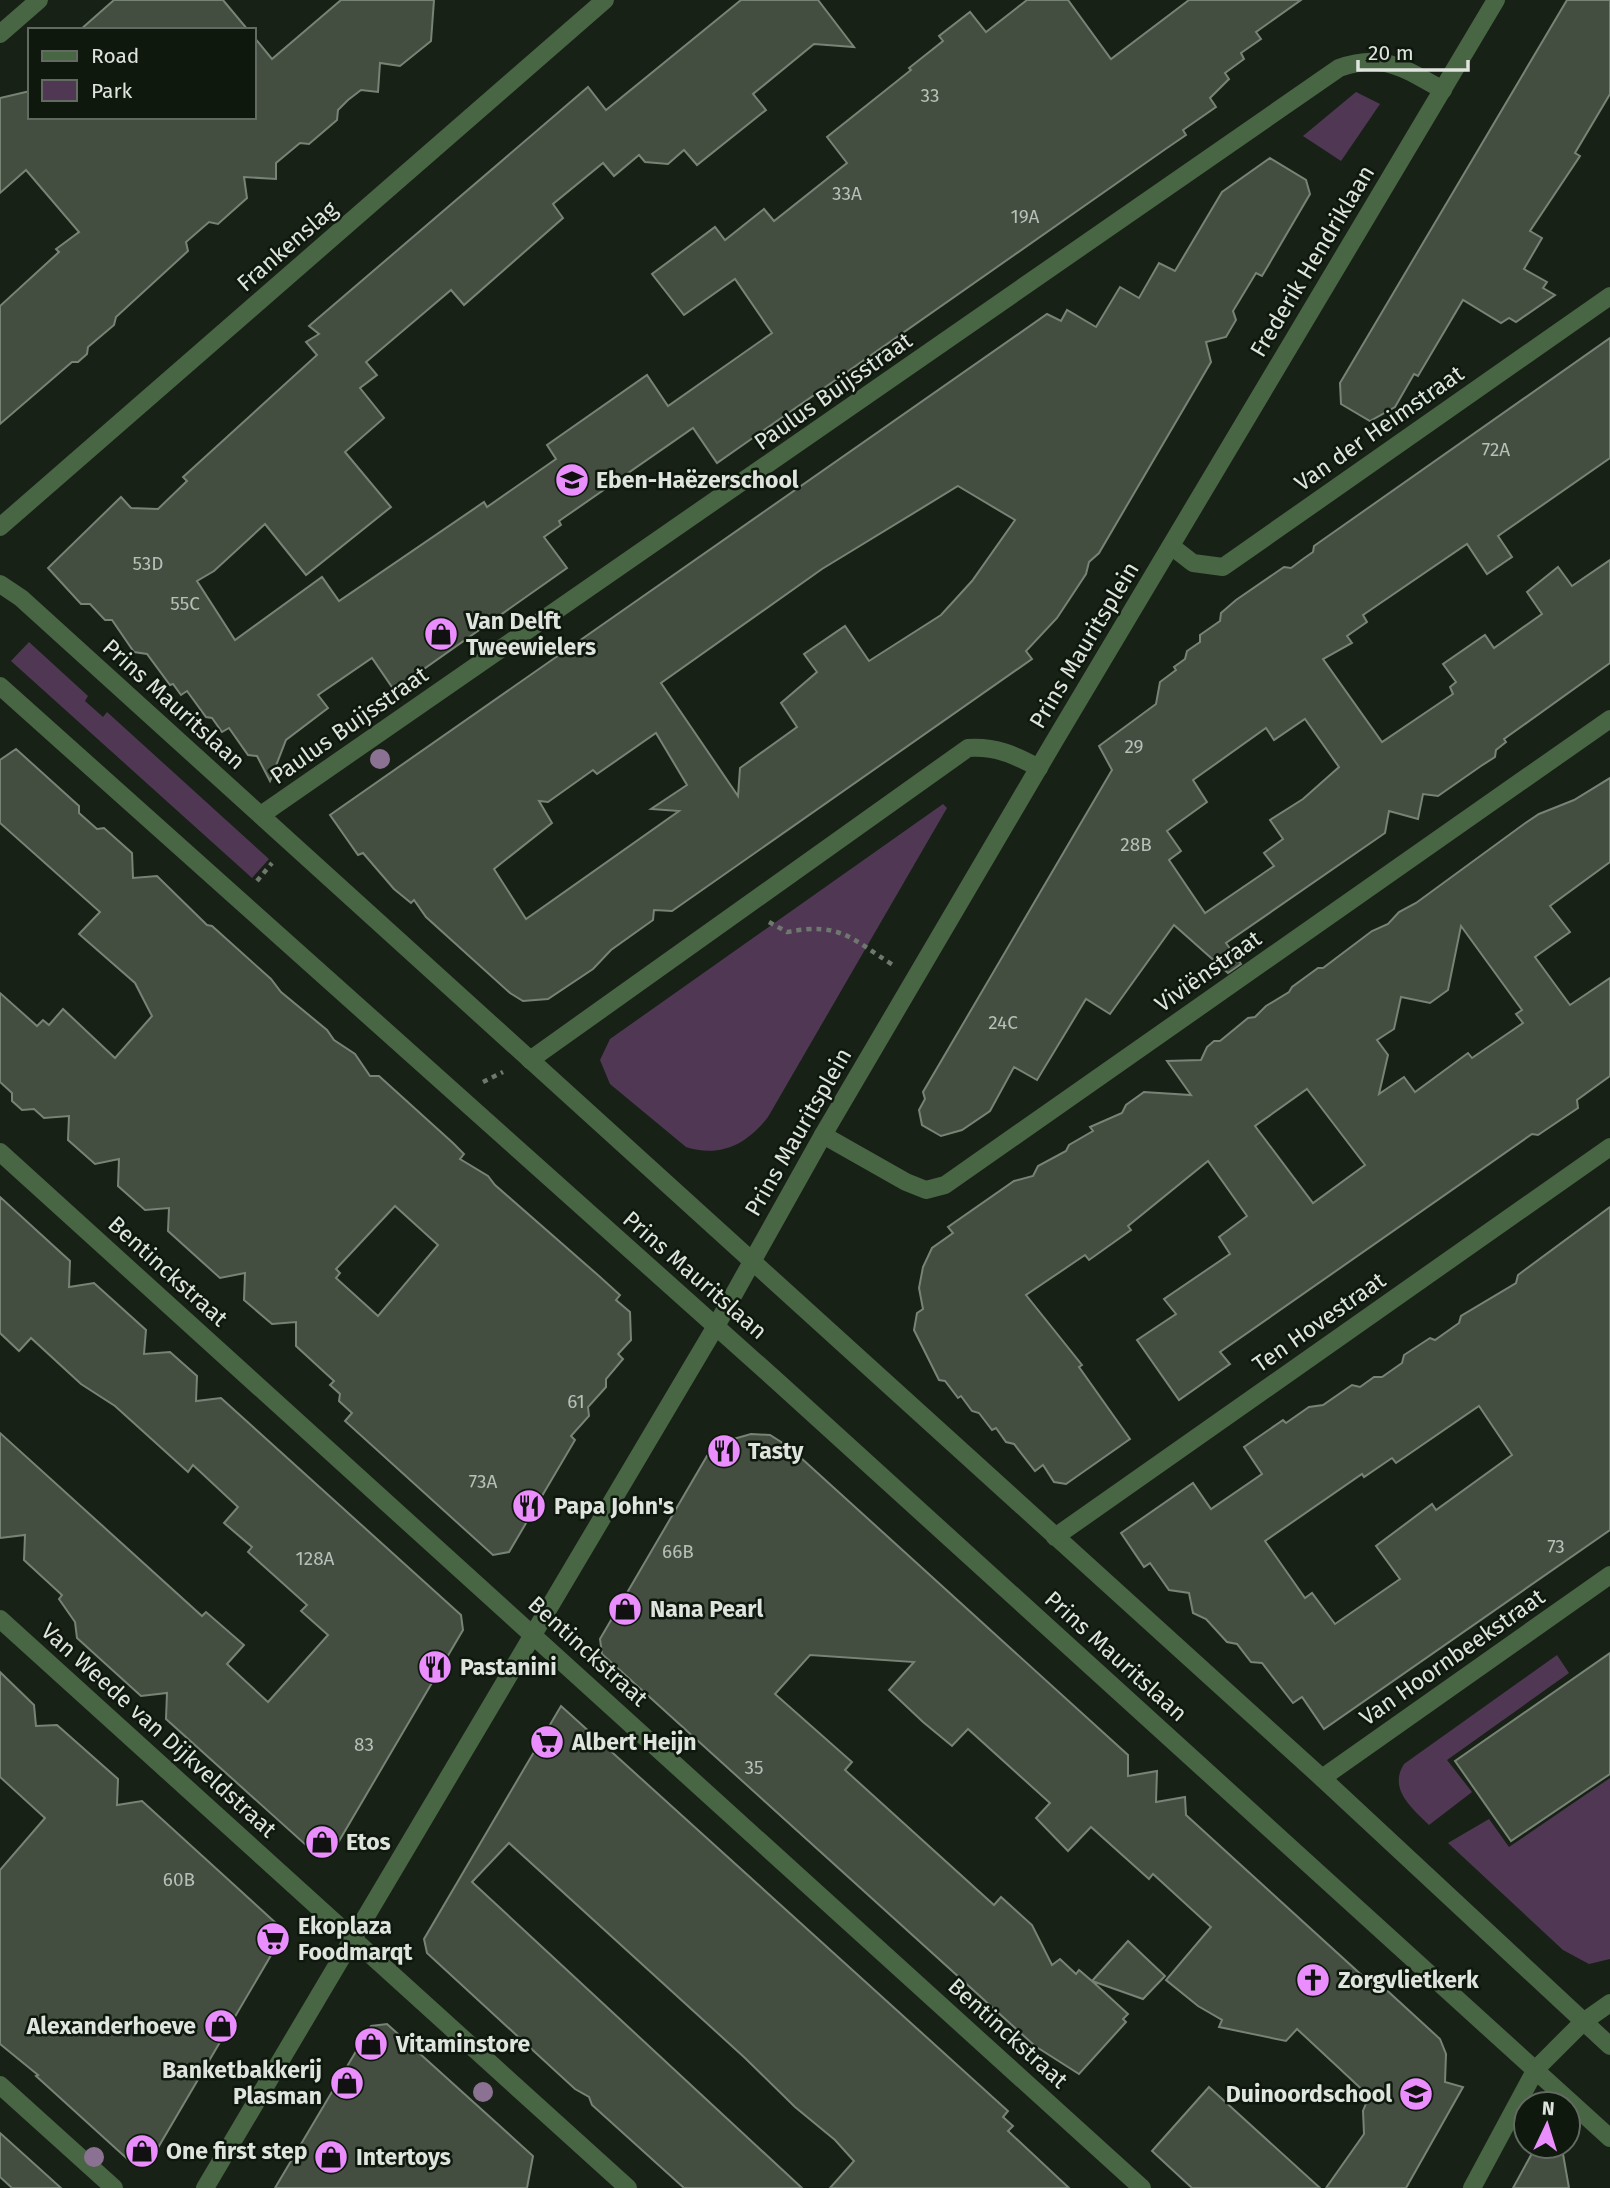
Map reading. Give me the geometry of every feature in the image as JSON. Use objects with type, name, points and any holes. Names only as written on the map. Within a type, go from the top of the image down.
[{"type":"street","points":[[0,34],[39,0]]},
{"type":"street","name":"Frankenslag","points":[[0,527],[605,0]]},
{"type":"street","name":"Frederik Hendriklaan","points":[[1171,546],[1496,0]]},
{"type":"street","name":"Paulus Buijsstraat","points":[[261,815],[1339,68],[1362,60],[1389,62],[1443,90]]},
{"type":"street","name":"Van der Heimstraat","points":[[1171,546],[1193,563],[1223,567],[1610,296]]},
{"type":"street","name":"Prins Mauritsplein","points":[[530,1060],[753,1262],[824,1135],[1171,546]]},
{"type":"street","name":"Prins Mauritslaan","points":[[0,584],[21,598],[530,1060]]},
{"type":"street","points":[[0,686],[463,1103]]},
{"type":"street","name":"Viviënstraat","points":[[824,1135],[906,1182],[926,1189],[945,1185],[1610,719]]},
{"type":"street","points":[[530,1060],[968,748],[985,747],[1011,753],[1039,768]]},
{"type":"street","name":"Prins Mauritslaan","points":[[463,1103],[716,1326],[1610,2138]]},
{"type":"street","name":"Ten Hovestraat","points":[[1055,1537],[1610,1147]]},
{"type":"street","name":"Bentinckstraat","points":[[0,1152],[1142,2188]]},
{"type":"street","points":[[205,2188],[753,1262]]},
{"type":"street","name":"Prins Mauritslaan","points":[[753,1262],[1322,1778],[1610,2046]]},
{"type":"street","name":"Van Hoornbeekstraat","points":[[1322,1778],[1610,1575]]},
{"type":"street","name":"Van Weede van Dijkveldstraat","points":[[0,1619],[628,2188]]},
{"type":"street","points":[[1472,2188],[1536,2069],[1583,2022],[1610,2003]]},
{"type":"street","points":[[0,2085],[114,2188]]},
{"type":"path","points":[[241,901],[290,841]]},
{"type":"path","points":[[752,903],[771,925],[787,933],[815,927],[833,928],[916,979]]},
{"type":"path","points":[[463,1103],[485,1080],[530,1060]]},
{"type":"green space","points":[[1356,92],[1380,104],[1341,161],[1303,136]]},
{"type":"green space","points":[[29,642],[88,696],[85,701],[103,717],[107,712],[269,859],[252,878],[11,661]]},
{"type":"green space","points":[[943,804],[947,808],[768,1117],[751,1135],[721,1149],[710,1151],[686,1147],[610,1084],[600,1060],[610,1039]]},
{"type":"green space","points":[[1557,1655],[1569,1673],[1447,1760],[1472,1792],[1429,1825],[1409,1805],[1400,1790],[1400,1773],[1404,1764]]},
{"type":"green space","points":[[1610,1778],[1610,1959],[1589,1964],[1563,1950],[1448,1843],[1489,1819],[1509,1847]]},
{"type":"building","points":[[114,0],[223,0],[246,28],[82,28]]},
{"type":"building","points":[[341,0],[434,0],[431,41],[400,66],[380,63],[378,92],[361,90],[348,100],[338,110],[337,120],[309,144],[300,143],[276,163],[276,179],[244,177],[247,198],[218,224],[209,222],[186,242],[188,251],[116,317],[114,325],[88,347],[87,354],[78,362],[72,362],[0,424],[0,306],[59,252],[56,249],[79,232],[26,170],[0,193],[0,98],[28,91],[28,119],[256,119],[256,39],[272,59]]},
{"type":"building","points":[[741,0],[818,0],[854,47],[814,44],[753,94],[766,110],[697,165],[684,150],[668,164],[645,162],[639,155],[614,176],[603,163],[553,204],[563,218],[464,305],[451,290],[366,362],[377,375],[360,388],[384,418],[345,452],[391,507],[306,575],[265,524],[214,571],[197,581],[235,640],[322,577],[339,601],[484,502],[487,507],[556,459],[547,445],[647,375],[668,406],[772,333],[735,279],[684,315],[652,274],[715,227],[725,240],[764,209],[774,221],[847,163],[827,137],[911,70],[909,68],[943,41],[939,36],[970,12],[986,32],[1027,0],[1068,0],[1111,59],[1189,0],[1301,0],[1256,32],[1261,39],[1241,53],[1244,59],[1225,73],[1229,79],[1210,98],[1216,107],[1183,130],[1186,135],[717,463],[693,428],[559,521],[561,525],[544,537],[567,568],[394,690],[372,658],[318,695],[328,708],[286,740],[270,781],[257,756],[248,755],[229,728],[222,732],[212,718],[206,717],[187,691],[181,695],[173,684],[170,685],[147,654],[134,652],[112,620],[105,620],[90,604],[81,604],[48,568],[121,497],[131,508],[158,509],[187,481],[183,477],[317,355],[306,342],[319,334],[309,326],[588,87],[606,110]]},
{"type":"building","points":[[1567,0],[1610,0],[1610,94],[1575,153],[1580,156],[1530,231],[1542,238],[1524,269],[1547,282],[1543,288],[1555,295],[1516,322],[1509,318],[1501,323],[1463,300],[1418,376],[1414,374],[1395,407],[1370,421],[1341,404],[1340,383]]},
{"type":"building","points":[[1270,158],[1306,180],[1310,194],[1262,276],[1256,273],[1233,311],[1236,320],[1226,337],[1206,342],[1211,362],[1099,553],[1089,562],[1086,574],[1057,618],[1026,651],[1032,659],[672,911],[654,910],[653,920],[611,950],[593,969],[548,999],[523,1001],[510,993],[426,917],[414,900],[411,903],[394,889],[363,853],[358,855],[330,815],[1047,314],[1061,321],[1067,310],[1096,327],[1120,287],[1139,298],[1159,263],[1175,271],[1222,192]],"holes":[[[958,486],[1015,520],[972,581],[941,615],[869,661],[845,626],[804,654],[817,672],[781,703],[797,727],[740,768],[738,796],[661,683],[822,569]],[[656,733],[687,785],[651,809],[679,811],[526,919],[494,869],[552,823],[539,801],[548,802],[593,770],[597,774]]]},
{"type":"building","points":[[1610,338],[1610,458],[1498,536],[1512,557],[1487,574],[1467,544],[1363,615],[1367,622],[1347,636],[1352,643],[1323,659],[1382,742],[1453,694],[1450,687],[1456,682],[1443,664],[1485,635],[1494,648],[1542,614],[1527,592],[1558,567],[1572,586],[1610,560],[1610,663],[1504,739],[1506,742],[1496,750],[1495,757],[1438,796],[1423,794],[1418,819],[1389,811],[1385,833],[1226,943],[1241,964],[1228,973],[1174,925],[1110,1014],[1086,999],[1037,1080],[1014,1067],[990,1111],[962,1130],[941,1136],[922,1125],[919,1110],[925,1099],[923,1092],[1112,770],[1099,746],[1156,704],[1160,682],[1176,670],[1174,667],[1185,659],[1187,651],[1200,642],[1200,635],[1220,621],[1221,613],[1284,567],[1291,568],[1313,552],[1314,546]],"holes":[[[1305,719],[1339,767],[1303,799],[1270,820],[1283,839],[1264,853],[1274,866],[1205,913],[1169,860],[1181,851],[1167,831],[1207,802],[1193,780],[1266,728],[1274,740]]]},
{"type":"building","points":[[16,749],[79,806],[79,813],[97,829],[104,828],[132,853],[133,878],[157,876],[207,925],[212,926],[271,979],[281,992],[327,1030],[334,1040],[355,1054],[370,1076],[379,1076],[453,1143],[464,1154],[460,1159],[488,1176],[620,1295],[616,1300],[630,1312],[631,1340],[618,1354],[623,1359],[606,1379],[606,1387],[588,1407],[589,1416],[571,1436],[575,1440],[509,1552],[493,1555],[345,1421],[352,1413],[339,1401],[340,1394],[330,1385],[334,1381],[296,1346],[296,1322],[272,1324],[244,1300],[245,1273],[220,1278],[168,1231],[169,1208],[145,1210],[118,1186],[119,1159],[95,1164],[68,1140],[69,1116],[44,1118],[34,1109],[22,1110],[12,1101],[12,1093],[0,1082],[0,993],[37,1026],[43,1020],[49,1025],[63,1009],[115,1058],[152,1016],[135,983],[79,934],[100,912],[0,823],[0,760]],"holes":[[[395,1206],[438,1245],[378,1316],[336,1278],[340,1273],[336,1269]]]},
{"type":"building","points":[[1610,778],[1610,862],[1550,906],[1570,932],[1535,957],[1570,1005],[1610,978],[1610,1076],[1577,1100],[1578,1108],[1538,1135],[1532,1134],[1220,1352],[1230,1364],[1179,1400],[1137,1340],[1176,1314],[1164,1299],[1230,1254],[1219,1237],[1247,1216],[1208,1161],[1128,1226],[1131,1230],[1089,1260],[1085,1255],[1026,1295],[1082,1365],[1079,1367],[1130,1439],[1066,1484],[1054,1482],[1043,1465],[1035,1471],[1014,1444],[1006,1442],[996,1428],[992,1430],[961,1396],[958,1398],[945,1381],[939,1380],[914,1330],[917,1313],[923,1309],[919,1288],[923,1267],[932,1248],[953,1233],[948,1227],[1014,1181],[1033,1176],[1038,1166],[1066,1151],[1069,1145],[1093,1131],[1090,1127],[1122,1113],[1126,1105],[1144,1092],[1191,1095],[1167,1061],[1201,1060],[1207,1047],[1214,1041],[1220,1041],[1318,968],[1323,968],[1372,931],[1388,924],[1399,912],[1416,903],[1524,824],[1539,814],[1574,800]],"holes":[[[1461,926],[1522,1010],[1516,1014],[1523,1023],[1472,1058],[1468,1053],[1415,1092],[1404,1077],[1379,1094],[1388,1055],[1377,1040],[1394,1029],[1401,997],[1430,1003],[1448,990]],[[1307,1089],[1365,1165],[1313,1203],[1255,1126]]]},
{"type":"building","points":[[0,1197],[70,1261],[69,1287],[94,1283],[146,1330],[144,1354],[170,1352],[197,1376],[196,1401],[221,1398],[461,1615],[463,1630],[332,1853],[317,1855],[166,1719],[167,1693],[141,1696],[77,1638],[75,1622],[59,1599],[62,1595],[24,1560],[25,1535],[0,1538],[0,1433],[202,1616],[206,1612],[244,1645],[227,1664],[268,1702],[328,1635],[301,1611],[307,1605],[248,1552],[252,1547],[224,1523],[238,1507],[193,1465],[188,1472],[115,1406],[81,1384],[31,1338],[19,1351],[0,1333]]},
{"type":"building","points":[[1610,1207],[1610,1530],[1324,1729],[1302,1697],[1293,1703],[1262,1663],[1251,1662],[1237,1644],[1227,1642],[1206,1619],[1193,1613],[1189,1593],[1169,1590],[1150,1563],[1144,1567],[1121,1533],[1193,1483],[1211,1509],[1262,1474],[1244,1447],[1283,1420],[1286,1423],[1309,1407],[1323,1405],[1352,1385],[1360,1387],[1374,1377],[1382,1377],[1402,1363],[1404,1355],[1430,1338],[1435,1340],[1459,1323],[1461,1316],[1516,1283],[1518,1275]],"holes":[[[1479,1406],[1512,1455],[1436,1510],[1432,1504],[1376,1546],[1400,1579],[1335,1624],[1312,1593],[1305,1598],[1265,1541],[1362,1474],[1364,1477],[1392,1458],[1396,1463]]]},
{"type":"building","points":[[751,1434],[770,1435],[789,1447],[1128,1755],[1128,1776],[1157,1771],[1156,1802],[1185,1797],[1186,1815],[1377,1989],[1381,1985],[1440,2039],[1446,2054],[1445,2082],[1463,2087],[1406,2188],[1326,2188],[1364,2134],[1363,2111],[1369,2096],[1297,2029],[1286,2041],[1219,2027],[1222,2020],[1198,2006],[1166,1980],[1211,1927],[1153,1874],[1149,1879],[1091,1827],[1068,1851],[1036,1818],[1050,1803],[968,1729],[952,1746],[923,1722],[889,1690],[914,1662],[810,1655],[775,1694],[852,1762],[845,1770],[994,1905],[1001,1897],[1032,1925],[1052,1965],[1060,1959],[1076,1974],[1079,1970],[1128,2014],[1123,2019],[1126,2022],[1079,2074],[1035,2046],[602,1654],[600,1639],[707,1456],[723,1442]]},
{"type":"building","points":[[1610,1653],[1610,1774],[1511,1841],[1455,1761]]},
{"type":"building","points":[[0,1672],[34,1705],[36,1726],[57,1725],[118,1779],[117,1805],[142,1801],[278,1925],[280,1940],[149,2163],[134,2165],[36,2076],[38,2075],[0,2044],[0,1870],[45,1818],[0,1777]]},
{"type":"building","points":[[561,1706],[1008,2111],[1003,2117],[1013,2126],[1008,2131],[1069,2188],[830,2188],[854,2161],[835,2140],[795,2107],[509,1843],[472,1882],[802,2188],[684,2188],[592,2105],[589,2097],[575,2089],[427,1953],[424,1939]]},
{"type":"building","points":[[1128,1941],[1165,1976],[1143,1999],[1092,1981]]},
{"type":"building","points":[[387,2024],[533,2156],[527,2188],[275,2188],[371,2026]]},
{"type":"building","points":[[1209,2087],[1320,2188],[1192,2188],[1152,2151]]},
{"type":"building","points":[[0,2133],[61,2188],[12,2188],[0,2177]]},
{"type":"building","points":[[1528,2160],[1564,2160],[1569,2188],[1513,2188]]},
{"type":"place","name":"Eben-Haëzerschool","points":[[572,480]]},
{"type":"place","name":"Van Delft Tweewielers","points":[[441,634]]},
{"type":"place","name":"Tasty","points":[[724,1451]]},
{"type":"place","name":"Papa John's","points":[[529,1506]]},
{"type":"place","name":"Nana Pearl","points":[[625,1609]]},
{"type":"place","name":"Pastanini","points":[[435,1667]]},
{"type":"place","name":"Albert Heijn","points":[[547,1742]]},
{"type":"place","name":"Etos","points":[[322,1842]]},
{"type":"place","name":"Ekoplaza Foodmarqt","points":[[273,1939]]},
{"type":"place","name":"Zorgvlietkerk","points":[[1313,1980]]},
{"type":"place","name":"Alexanderhoeve","points":[[221,2026]]},
{"type":"place","name":"Vitaminstore","points":[[371,2044]]},
{"type":"place","name":"Banketbakkerij Plasman","points":[[347,2083]]},
{"type":"place","name":"Duinoordschool","points":[[1416,2094]]},
{"type":"place","name":"One first step","points":[[142,2151]]},
{"type":"place","name":"Intertoys","points":[[331,2157]]}]
